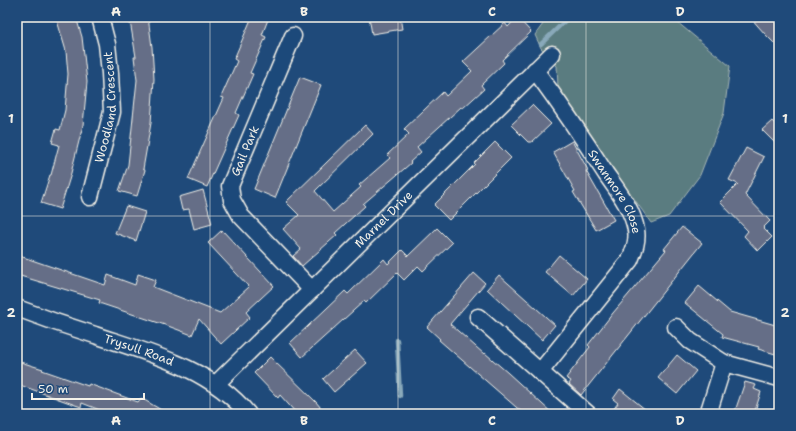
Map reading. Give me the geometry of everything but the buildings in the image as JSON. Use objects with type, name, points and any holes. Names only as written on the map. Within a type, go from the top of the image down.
[{"type":"street","name":"Woodland Crescent","points":[[90,197],[112,112],[108,52],[100,17]]},
{"type":"street","name":"Gail Park","points":[[293,36],[230,186],[232,200],[241,216],[312,290]]},
{"type":"street","name":"Marnel Drive","points":[[216,384],[552,54]]},
{"type":"street","name":"Swanmore Close","points":[[535,70],[575,125],[621,197],[633,218],[637,232],[636,245],[630,260],[540,372]]},
{"type":"street","name":"Trysull Road","points":[[17,308],[89,334],[165,358],[216,384],[248,414]]},
{"type":"street","points":[[478,317],[588,414]]},
{"type":"street","points":[[676,327],[690,341],[724,363],[779,378]]},
{"type":"street","points":[[708,414],[724,363]]},
{"type":"green space","points":[[548,17],[671,17],[730,66],[724,113],[700,175],[669,216],[651,223],[558,87],[557,66],[541,48],[535,35]]},
{"type":"waterway","points":[[541,44],[569,17]]},
{"type":"waterway","points":[[397,340],[400,396]]}]
